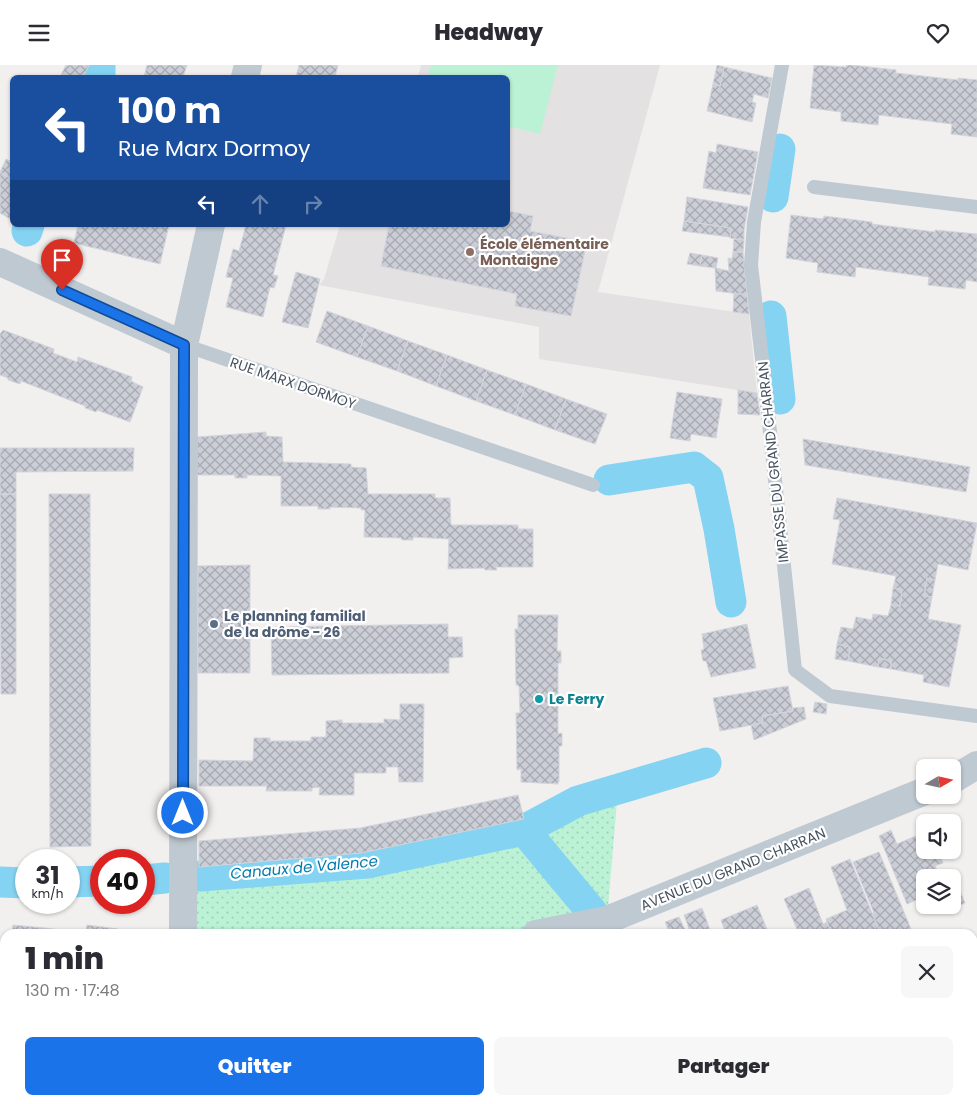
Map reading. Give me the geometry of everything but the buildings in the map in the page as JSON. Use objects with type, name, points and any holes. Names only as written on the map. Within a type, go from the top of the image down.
[{"type":"street","points":[[183,929],[184,345],[211,227]]},
{"type":"street","name":"RUE MARX DORMOY","points":[[0,262],[184,345]]},
{"type":"street","points":[[961,775],[977,765]]},
{"type":"street","name":"AVENUE DU GRAND CHARRAN","points":[[561,929],[607,920],[916,795]]},
{"type":"lane","name":"IMPASSE DU GRAND CHARRAN","points":[[782,65],[754,222],[751,265],[795,670],[830,697],[977,716]]},
{"type":"lane","points":[[814,187],[977,207]]},
{"type":"lane","name":"RUE MARX DORMOY","points":[[184,345],[594,485]]},
{"type":"shaded area","name":"École élémentaire Montaigne","points":[[421,65],[660,65],[598,292],[749,314],[757,393],[539,359],[539,327],[319,285],[324,279],[339,227],[510,227],[510,75],[418,75]]},
{"type":"green space","points":[[431,65],[558,65],[540,134],[510,126],[510,75],[428,75]]},
{"type":"green space","points":[[618,789],[607,920],[561,929],[183,929],[183,887],[201,876],[367,863],[524,830],[578,801]]},
{"type":"waterway","points":[[100,65],[100,75]]},
{"type":"waterway","points":[[773,197],[780,149]]},
{"type":"waterway","points":[[27,231],[28,227]]},
{"type":"waterway","points":[[771,316],[780,399]]},
{"type":"waterway","name":"Canaux de Valence","points":[[609,480],[694,467],[708,478],[719,529],[731,602]]},
{"type":"waterway","name":"Canaux de Valence","points":[[201,876],[367,863],[524,830],[578,801],[706,763]]},
{"type":"waterway","name":"Canaux de Valence","points":[[524,830],[592,912]]},
{"type":"waterway","points":[[155,879],[165,878]]},
{"type":"waterway","points":[[80,882],[90,881]]},
{"type":"waterway","points":[[0,882],[15,883]]},
{"type":"place","name":"École élémentaire Montaigne","points":[[470,252]]},
{"type":"place","name":"Le planning familial de la drôme - 26","points":[[214,624]]},
{"type":"place","name":"Le Ferry","points":[[539,699]]},
{"type":"route","points":[[62,290],[184,345],[183,813]]}]
